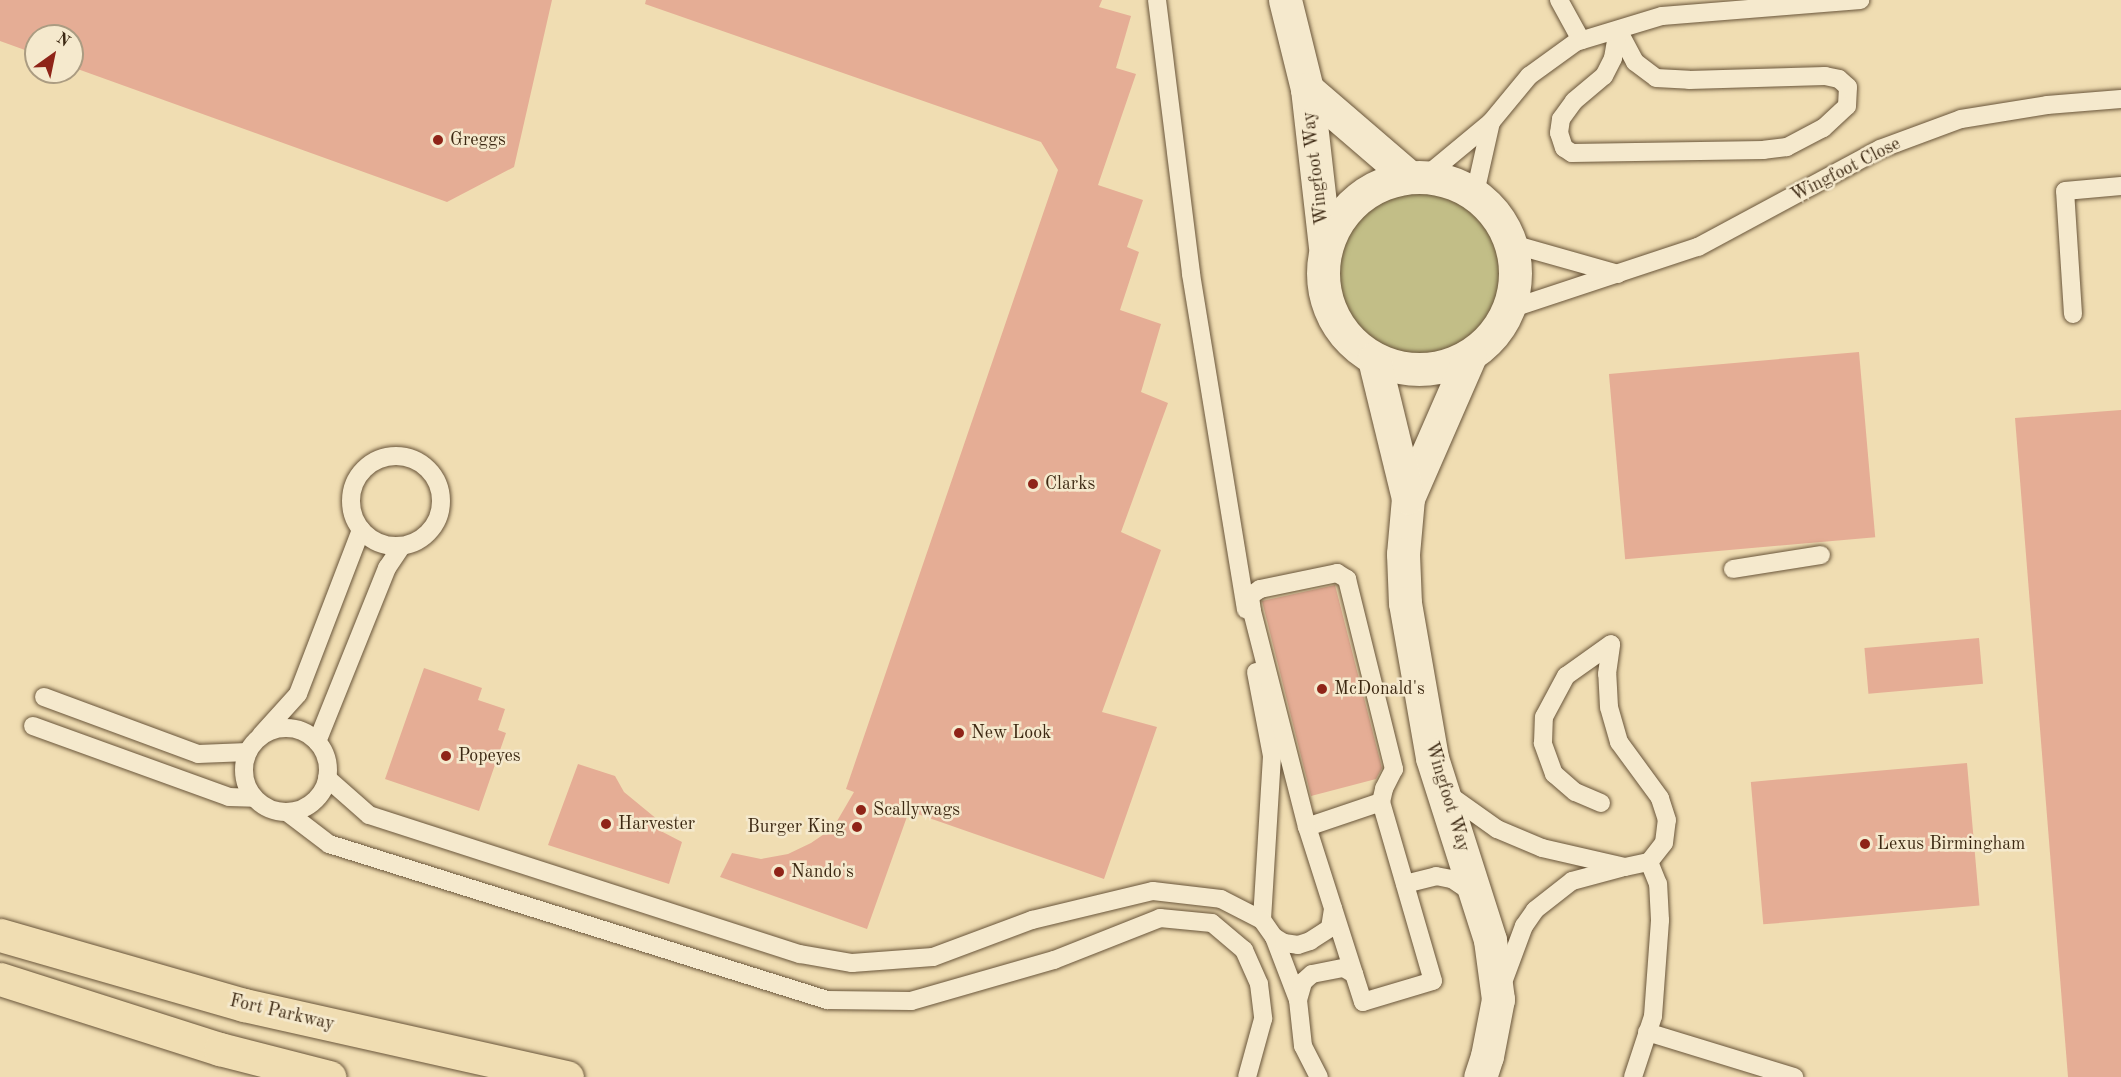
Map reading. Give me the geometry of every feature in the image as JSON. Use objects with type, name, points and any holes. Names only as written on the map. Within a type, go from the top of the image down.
[{"type":"main road","name":"Fort Parkway","points":[[0,935],[244,1005],[567,1077]]},
{"type":"main road","points":[[0,979],[220,1049],[329,1077]]},
{"type":"street","name":"Wingfoot Way","points":[[1285,0],[1307,89],[1325,247]]},
{"type":"street","name":"Wingfoot Way","points":[[1307,89],[1417,176]]},
{"type":"street","points":[[1417,176],[1451,181],[1475,193],[1498,215],[1512,244],[1517,276],[1510,309],[1493,336],[1470,356],[1438,368],[1406,369],[1374,359],[1348,339],[1330,312],[1322,280],[1325,247],[1337,221],[1356,199],[1380,183],[1417,176]]},
{"type":"street","name":"Wingfoot Way","points":[[1470,356],[1408,498],[1403,554],[1405,603],[1432,758],[1445,792],[1490,940],[1498,999],[1478,1070]]},
{"type":"street","name":"Wingfoot Way","points":[[1374,359],[1408,498]]},
{"type":"lane","points":[[1157,0],[1191,274],[1272,756],[1262,920]]},
{"type":"lane","points":[[1559,0],[1581,40]]},
{"type":"lane","points":[[1417,176],[1491,122],[1529,76],[1581,40],[1662,16],[1860,0]]},
{"type":"lane","points":[[1618,30],[1631,55],[1646,73],[1656,78],[1689,80],[1825,76],[1839,79],[1848,87],[1847,106],[1823,128],[1786,147],[1764,150],[1572,153],[1564,148],[1559,133],[1561,119],[1574,101],[1604,76],[1613,58],[1618,30]]},
{"type":"lane","name":"Wingfoot Close","points":[[1510,309],[1698,247],[1880,149],[1961,119],[2047,105],[2121,99]]},
{"type":"lane","points":[[1475,193],[1491,122]]},
{"type":"lane","points":[[2073,314],[2065,190],[2121,186]]},
{"type":"lane","points":[[1512,244],[1618,274]]},
{"type":"lane","points":[[396,455],[412,458],[431,472],[440,485],[439,520],[427,535],[401,547],[385,546],[370,539],[361,530],[353,516],[350,501],[361,471],[373,461],[396,455]]},
{"type":"lane","points":[[361,530],[298,693],[252,746],[244,773],[247,787],[254,798],[266,807],[287,813],[329,844],[827,1000],[911,1001],[1054,960],[1160,918],[1212,923],[1244,950],[1259,984],[1263,1019],[1247,1077]]},
{"type":"lane","points":[[317,742],[387,568],[401,547]]},
{"type":"lane","points":[[1733,569],[1821,555]]},
{"type":"lane","points":[[1337,573],[1347,579],[1394,770],[1384,789],[1381,802],[1433,981],[1364,1002],[1307,827],[1252,611],[1251,596],[1260,589],[1337,573]]},
{"type":"lane","points":[[1498,999],[1515,947],[1524,926],[1536,910],[1572,881],[1649,862],[1664,843],[1667,820],[1660,798],[1619,742],[1609,707],[1607,674],[1611,644],[1566,676],[1544,717],[1543,743],[1554,774],[1575,792],[1600,803]]},
{"type":"lane","points":[[44,697],[198,754],[252,746],[276,729],[291,728],[305,733],[317,742],[327,761],[327,778],[315,801],[307,807],[287,813]]},
{"type":"lane","points":[[33,726],[229,797],[254,798]]},
{"type":"lane","points":[[327,778],[369,815],[800,954],[852,963],[933,957],[1032,920],[1153,891],[1221,900],[1262,920],[1274,937],[1298,1000],[1304,1046],[1318,1077]]},
{"type":"lane","points":[[1445,792],[1497,829],[1542,848],[1625,867]]},
{"type":"lane","points":[[1307,827],[1381,802]]},
{"type":"lane","points":[[1633,1077],[1653,1016],[1660,920],[1658,884],[1649,862]]},
{"type":"lane","points":[[1405,884],[1436,876],[1452,879],[1477,896]]},
{"type":"lane","points":[[1274,937],[1284,943],[1298,945],[1310,941],[1330,928],[1334,908]]},
{"type":"lane","points":[[1298,1000],[1302,982],[1312,974],[1344,968],[1354,974]]},
{"type":"lane","points":[[1647,1032],[1794,1077]]},
{"type":"shaded area","points":[[1420,190],[1436,191],[1452,196],[1479,214],[1497,241],[1502,257],[1502,289],[1497,305],[1479,332],[1452,350],[1436,355],[1420,356],[1404,355],[1388,350],[1361,332],[1343,305],[1338,289],[1337,273],[1338,257],[1343,241],[1361,214],[1388,196],[1404,191]]},
{"type":"building","points":[[0,0],[552,0],[514,167],[447,202],[84,71],[84,24],[24,24],[24,50],[0,41]]},
{"type":"building","points":[[646,0],[1102,0],[1099,7],[1131,16],[1116,68],[1136,74],[1098,185],[1143,200],[1127,247],[1139,252],[1120,310],[1161,324],[1141,392],[1168,403],[1121,532],[1161,550],[1102,712],[1157,727],[1104,879],[909,811],[867,929],[720,877],[732,853],[761,859],[788,854],[811,843],[833,828],[854,792],[846,789],[1058,170],[1041,142],[645,4]]},
{"type":"building","points":[[1859,352],[1875,537],[1625,559],[1609,374]]},
{"type":"building","points":[[2121,410],[2121,1077],[2068,1077],[2015,418]]},
{"type":"building","name":"McDonald's","points":[[1335,585],[1382,768],[1376,779],[1311,796],[1262,601]]},
{"type":"building","points":[[1979,638],[1983,684],[1868,694],[1864,648]]},
{"type":"building","name":"Popeyes","points":[[424,668],[482,688],[478,700],[505,709],[498,730],[506,733],[479,811],[385,779]]},
{"type":"building","name":"Lexus Birmingham","points":[[1967,763],[1979,905],[1763,924],[1751,782]]},
{"type":"building","name":"Harvester","points":[[578,764],[615,776],[624,792],[658,820],[653,827],[682,842],[669,884],[548,845]]},
{"type":"place","name":"Greggs","points":[[438,140]]},
{"type":"place","name":"Clarks","points":[[1033,484]]},
{"type":"place","name":"McDonald's","points":[[1322,689]]},
{"type":"place","name":"New Look","points":[[959,733]]},
{"type":"place","name":"Popeyes","points":[[446,756]]},
{"type":"place","name":"Scallywags","points":[[861,810]]},
{"type":"place","name":"Harvester","points":[[606,824]]},
{"type":"place","name":"Burger King","points":[[857,827]]},
{"type":"place","name":"Lexus Birmingham","points":[[1865,844]]},
{"type":"place","name":"Nando's","points":[[779,872]]}]
